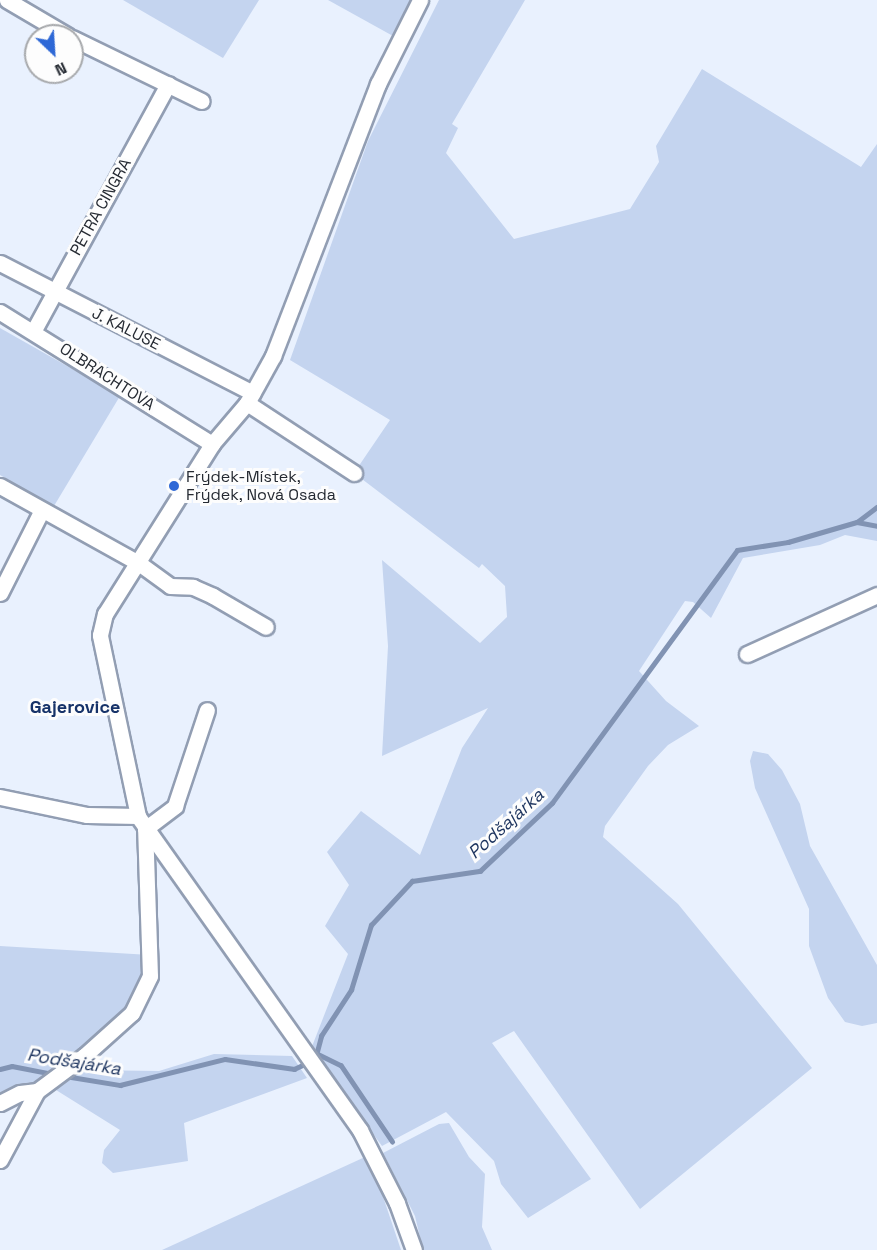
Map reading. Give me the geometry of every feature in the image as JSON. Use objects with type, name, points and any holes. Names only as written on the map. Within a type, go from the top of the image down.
[{"type":"street","points":[[7,0],[48,24]]},
{"type":"street","points":[[0,1160],[37,1091],[84,1056],[132,1013],[150,976],[141,823],[100,635],[105,614],[140,564],[213,444],[250,398],[273,356],[378,84],[420,0]]},
{"type":"street","points":[[84,44],[202,101]]},
{"type":"street","name":"PETRA CINGRA","points":[[34,330],[168,84]]},
{"type":"street","name":"J. KALUSE","points":[[0,263],[250,398],[354,473]]},
{"type":"street","name":"OLBRACHTOVA","points":[[0,312],[34,330],[213,444]]},
{"type":"street","points":[[0,486],[140,564],[170,586],[203,591],[266,627]]},
{"type":"street","points":[[0,593],[42,510]]},
{"type":"street","points":[[747,654],[877,595]]},
{"type":"street","points":[[0,797],[87,815],[141,823],[166,816],[175,806],[207,710]]},
{"type":"street","points":[[141,823],[321,1075],[375,1155],[414,1250]]},
{"type":"street","points":[[0,1103],[20,1093],[37,1091]]},
{"type":"shaded area","points":[[123,0],[259,0],[223,58]]},
{"type":"shaded area","points":[[328,0],[412,0],[393,36]]},
{"type":"shaded area","points":[[439,0],[525,0],[452,124],[458,128],[446,153],[514,239],[630,209],[659,162],[656,146],[702,69],[861,167],[877,144],[877,541],[845,535],[820,545],[743,558],[711,618],[693,602],[685,601],[639,671],[666,701],[699,726],[668,745],[648,766],[605,826],[603,837],[678,904],[812,1068],[640,1209],[514,1031],[492,1043],[591,1179],[528,1218],[501,1184],[494,1161],[446,1112],[382,1146],[311,1049],[348,954],[325,926],[349,885],[327,852],[361,811],[420,855],[462,748],[488,708],[382,756],[388,646],[382,560],[480,643],[507,617],[505,586],[482,564],[479,568],[354,473],[390,420],[290,360],[368,141]]},
{"type":"shaded area","points":[[0,328],[120,396],[54,506],[0,475]]},
{"type":"shaded area","points":[[753,751],[768,754],[782,770],[800,804],[810,846],[877,965],[877,1023],[862,1026],[845,1022],[828,998],[809,946],[809,909],[755,788],[750,761]]},
{"type":"shaded area","points":[[0,946],[150,955],[134,1005],[74,1058],[83,1070],[159,1071],[214,1054],[292,1056],[307,1078],[184,1123],[188,1161],[113,1173],[102,1163],[104,1150],[120,1130],[56,1090],[36,1090],[0,1105]]},
{"type":"shaded area","points":[[449,1123],[469,1157],[485,1174],[482,1227],[492,1250],[423,1250],[415,1216],[383,1153],[439,1124]]},
{"type":"shaded area","points":[[365,1157],[375,1173],[401,1250],[162,1250]]},
{"type":"waterway","points":[[857,522],[877,507]]},
{"type":"waterway","name":"Podšajárka","points":[[65,1076],[120,1085],[225,1059],[294,1069],[315,1059],[321,1036],[351,990],[371,925],[412,881],[480,871],[552,803],[737,550],[788,542],[857,522],[877,526]]},
{"type":"waterway","points":[[318,1054],[341,1065],[392,1141]]},
{"type":"waterway","name":"Podšajárka","points":[[0,1069],[12,1066],[53,1074]]},
{"type":"place","name":"Frýdek-Místek, Frýdek, Nová Osada","points":[[174,486]]},
{"type":"district","name":"Gajerovice","points":[[75,707]]}]
